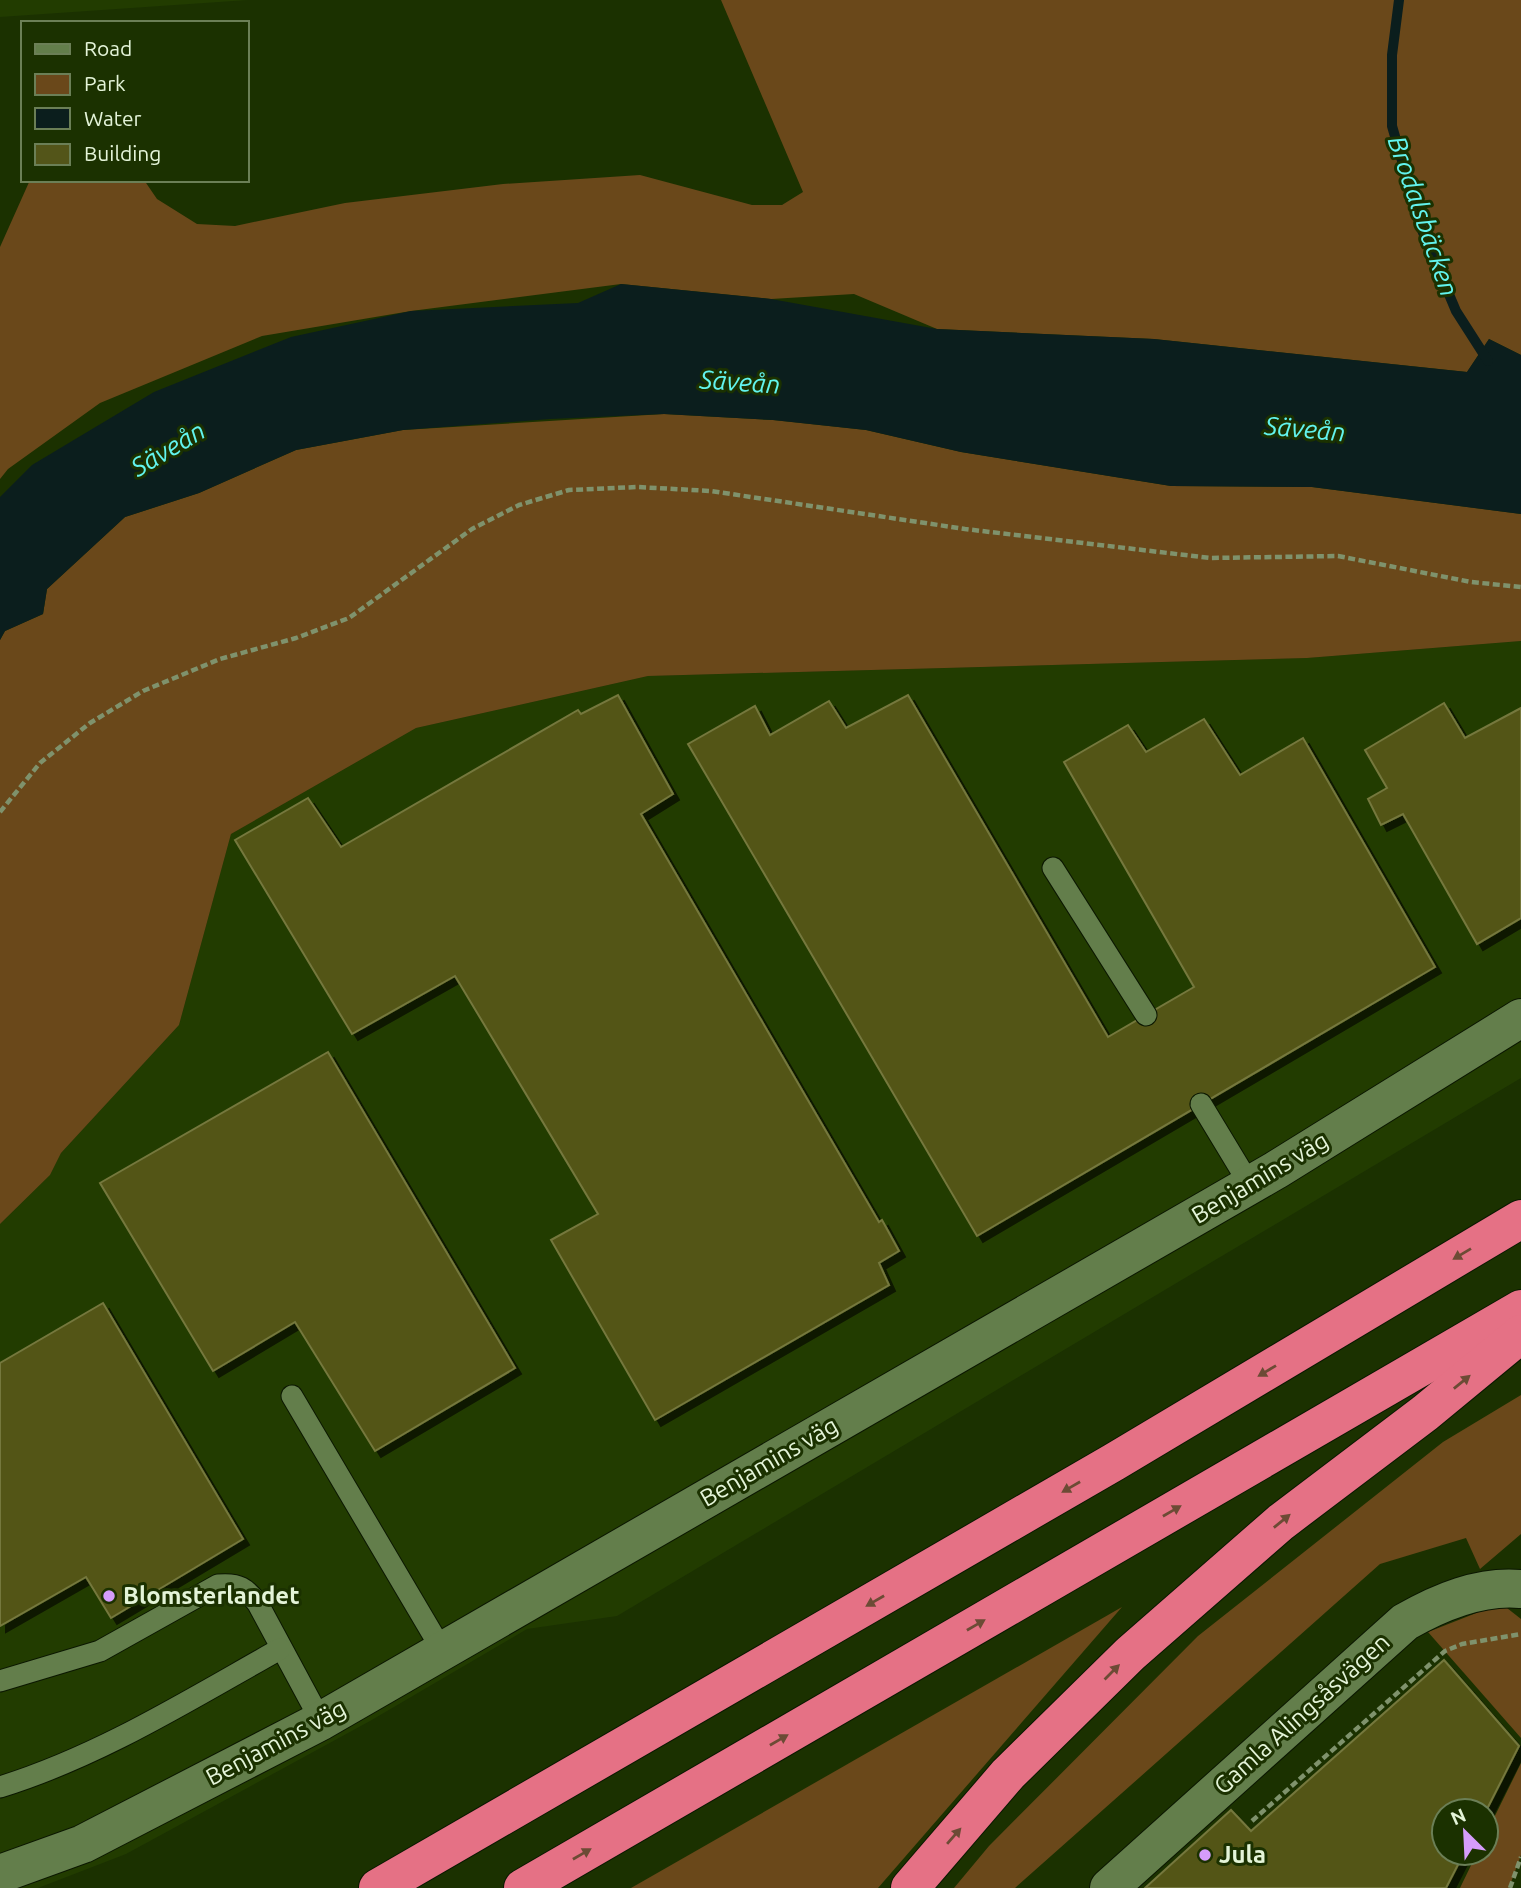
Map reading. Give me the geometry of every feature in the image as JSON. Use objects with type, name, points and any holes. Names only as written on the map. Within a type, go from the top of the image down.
[{"type":"highway","points":[[378,1888],[1126,1455],[1521,1219]]},
{"type":"highway","points":[[523,1888],[1521,1309]]},
{"type":"highway","points":[[910,1888],[1008,1774],[1130,1654],[1281,1522],[1425,1413],[1521,1334]]},
{"type":"highway","points":[[347,1888],[429,1859]]},
{"type":"street","name":"Benjamins väg","points":[[0,1874],[83,1844],[321,1721],[1250,1185],[1521,1017]]},
{"type":"street","name":"Gamla Alingsåsvägen","points":[[1109,1888],[1405,1622],[1433,1606],[1473,1593],[1504,1587],[1521,1589]]},
{"type":"lane","points":[[1053,868],[1146,1015]]},
{"type":"lane","points":[[1201,1104],[1250,1185]]},
{"type":"lane","points":[[292,1396],[442,1650]]},
{"type":"lane","points":[[0,1681],[100,1651],[218,1585],[233,1584],[246,1588],[258,1604],[321,1721]]},
{"type":"lane","points":[[0,1787],[42,1774],[120,1739],[281,1649]]},
{"type":"path","points":[[0,812],[40,763],[90,723],[143,691],[220,659],[296,638],[349,618],[472,529],[519,505],[569,490],[638,487],[711,491],[965,529],[1210,558],[1338,555],[1471,582],[1521,587]]},
{"type":"path","points":[[1251,1821],[1445,1651],[1462,1644],[1521,1634]]},
{"type":"path","points":[[1510,1888],[1521,1857]]},
{"type":"shaded area","points":[[0,0],[248,0],[0,17]]},
{"type":"shaded area","points":[[1521,641],[1521,1078],[617,1616],[527,1629],[370,1721],[126,1854],[38,1888],[0,1888],[0,1224],[50,1175],[61,1153],[179,1025],[231,834],[416,728],[648,676],[1307,658]]},
{"type":"green space","points":[[721,0],[1521,0],[1521,355],[1489,339],[1467,372],[1154,339],[937,329],[854,294],[771,299],[621,284],[411,311],[262,336],[100,403],[8,469],[0,479],[0,247],[29,182],[145,182],[157,199],[197,224],[235,226],[345,203],[503,184],[640,175],[752,205],[782,205],[803,192]]},
{"type":"green space","points":[[664,414],[773,420],[866,430],[961,452],[1171,486],[1312,487],[1521,514],[1521,641],[1307,658],[648,676],[416,728],[231,834],[179,1025],[61,1153],[50,1175],[0,1224],[0,640],[5,631],[43,614],[47,589],[125,517],[199,493],[296,450],[403,430]]},
{"type":"green space","points":[[1521,1395],[1521,1534],[1480,1569],[1466,1538],[1380,1564],[1015,1888],[954,1888],[989,1846],[1198,1636],[1443,1442]]},
{"type":"green space","points":[[1122,1607],[878,1888],[631,1888]]},
{"type":"green space","points":[[1489,1608],[1507,1608],[1521,1619],[1521,1738],[1428,1632]]},
{"type":"green space","points":[[1521,1763],[1521,1855],[1509,1888],[1460,1888],[1470,1867],[1500,1867],[1500,1806]]},
{"type":"water","name":"Säveån","points":[[621,284],[771,299],[937,329],[1154,339],[1467,372],[1489,339],[1521,355],[1521,514],[1312,487],[1171,486],[961,452],[866,430],[773,420],[664,414],[403,430],[296,450],[199,493],[125,517],[47,589],[43,614],[5,631],[0,640],[0,497],[32,465],[154,392],[291,337],[411,311],[578,303]]},
{"type":"building","points":[[618,695],[673,794],[641,814],[879,1222],[882,1220],[899,1251],[879,1263],[889,1285],[655,1420],[551,1240],[598,1214],[455,976],[352,1034],[235,840],[308,798],[341,847],[578,710],[581,714]]},
{"type":"building","points":[[908,695],[1108,1037],[1194,987],[1064,762],[1128,725],[1146,752],[1204,719],[1240,775],[1303,738],[1435,967],[977,1236],[688,744],[755,706],[770,735],[829,701],[846,728]]},
{"type":"building","points":[[1444,703],[1465,738],[1521,708],[1521,918],[1477,944],[1403,814],[1381,825],[1368,799],[1387,788],[1365,750]]},
{"type":"building","points":[[328,1052],[515,1368],[375,1451],[295,1322],[213,1371],[100,1183]]},
{"type":"building","points":[[103,1303],[243,1539],[111,1618],[86,1577],[0,1626],[0,1363]]},
{"type":"building","points":[[1444,1660],[1519,1746],[1493,1797],[1430,1797],[1430,1867],[1457,1867],[1446,1888],[1145,1888],[1231,1810],[1251,1831]]},
{"type":"waterway","name":"Brodalsbäcken","points":[[1399,0],[1392,55],[1392,126],[1422,230],[1456,311],[1488,361]]},
{"type":"place","name":"Blomsterlandet","points":[[109,1596]]},
{"type":"place","name":"Jula","points":[[1205,1855]]}]
